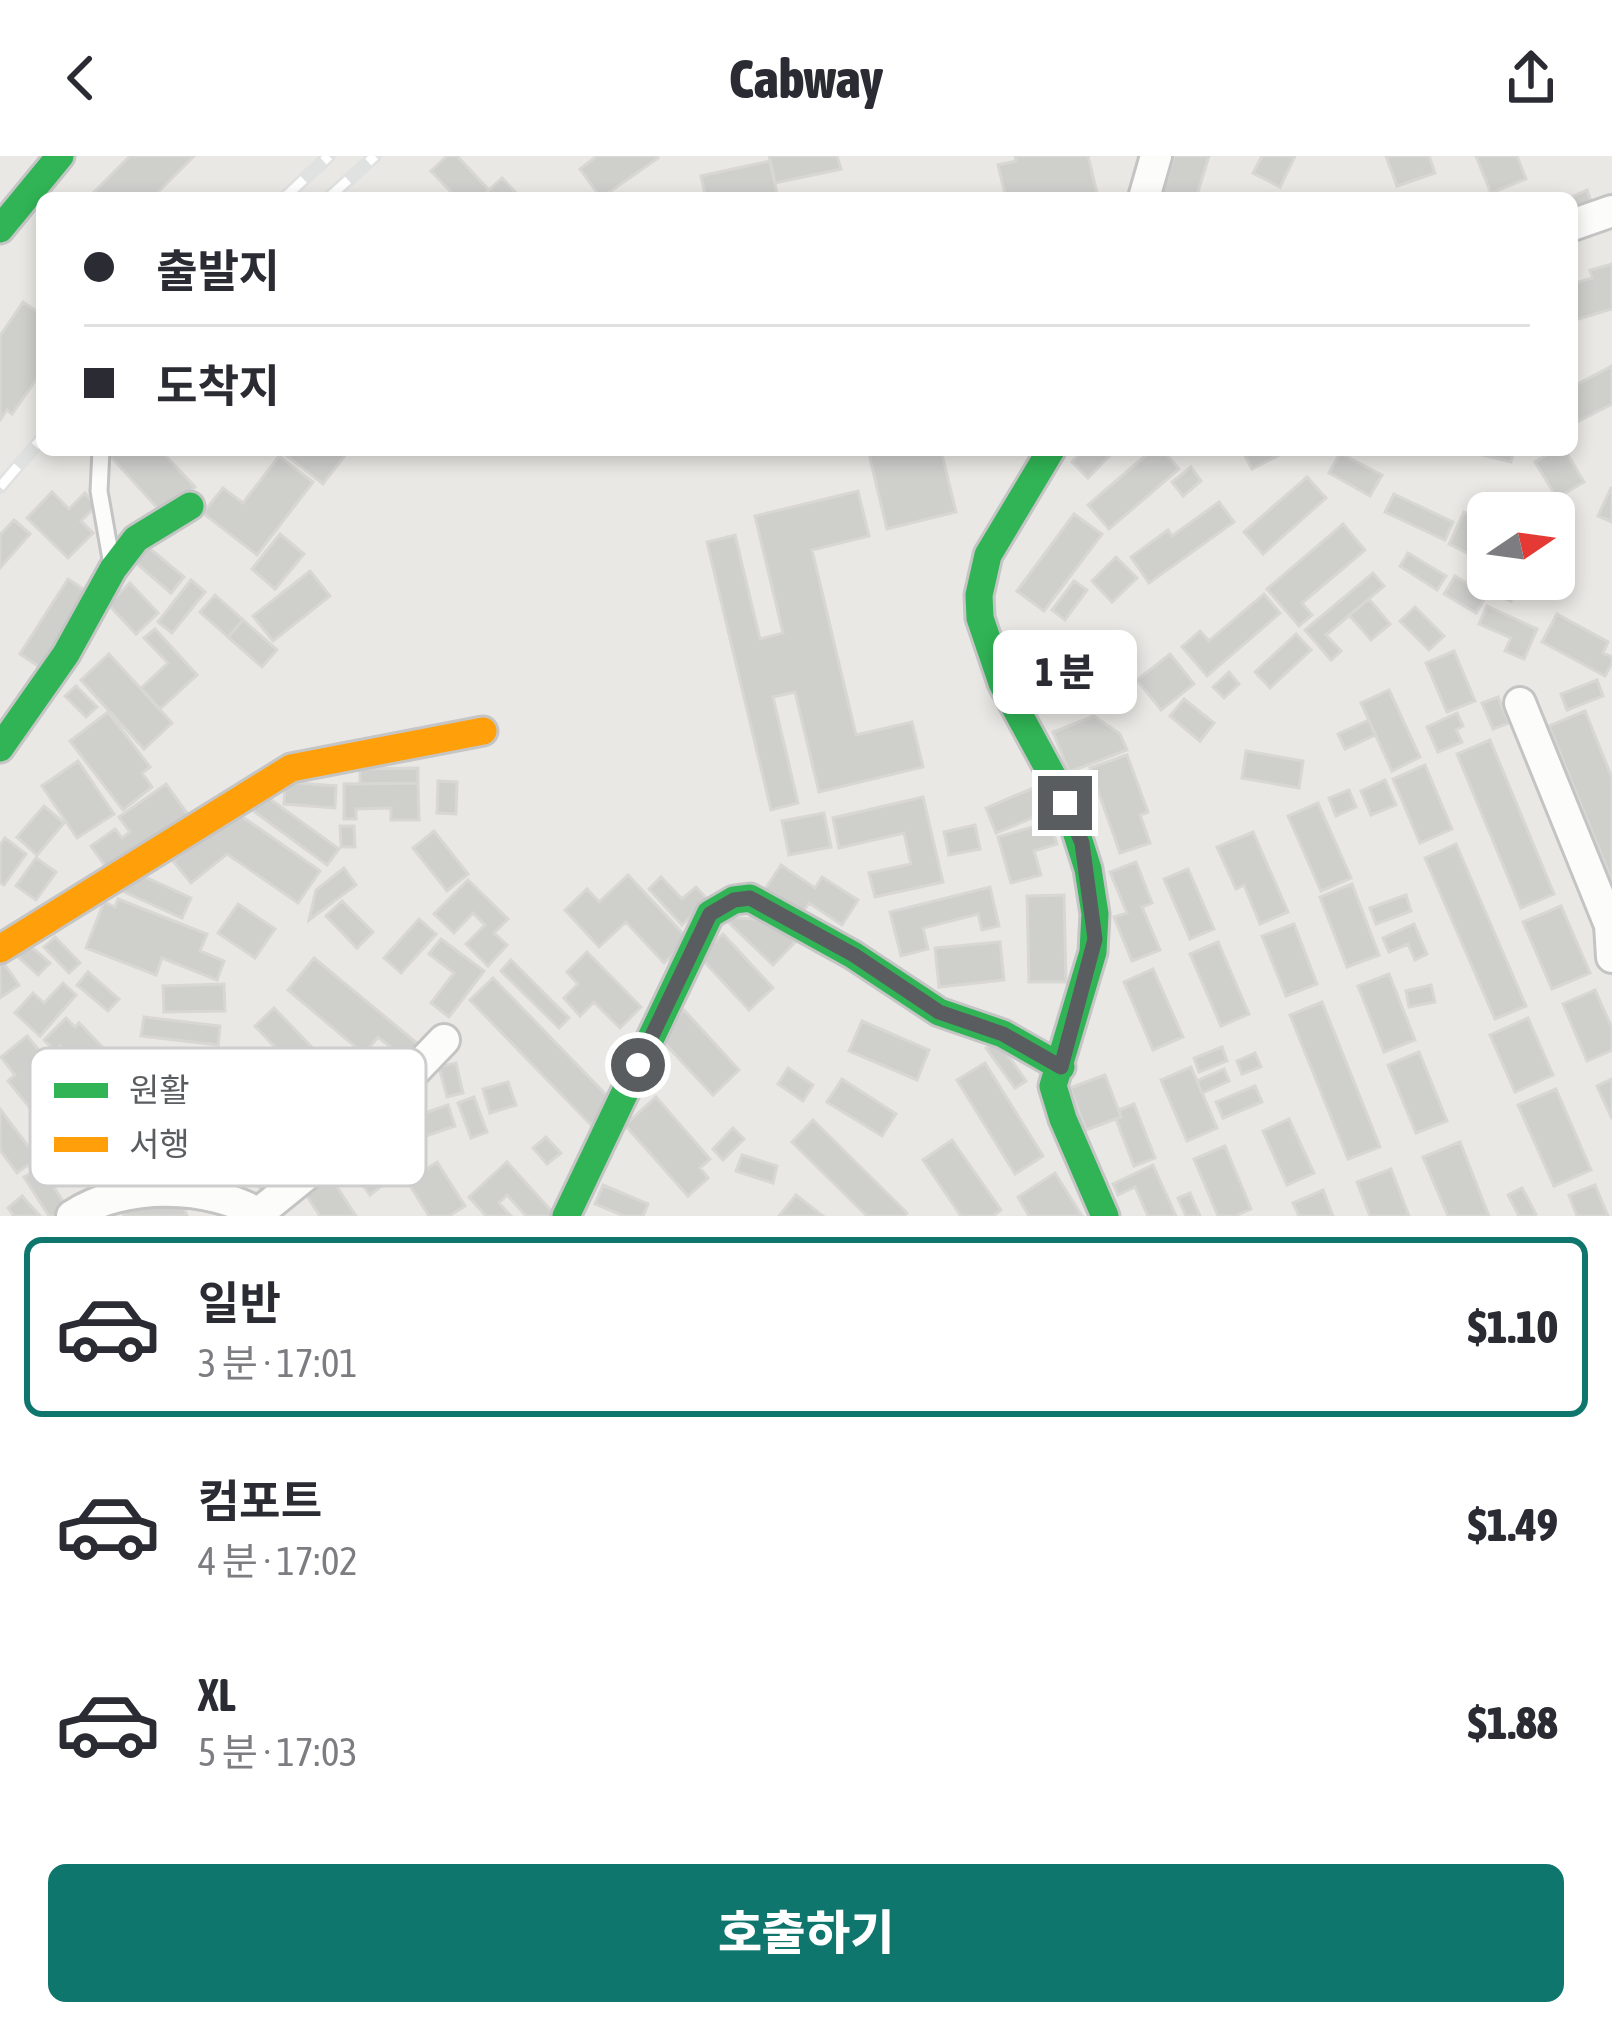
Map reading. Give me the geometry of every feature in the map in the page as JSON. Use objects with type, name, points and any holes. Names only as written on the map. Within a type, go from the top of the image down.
[{"type":"street","points":[[0,229],[60,156]]},
{"type":"street","points":[[1146,192],[1156,156]]},
{"type":"street","points":[[1578,223],[1612,211]]},
{"type":"street","points":[[1047,456],[987,550],[979,599],[990,656],[1047,763],[1082,843],[1095,939],[1053,1086],[1056,1108],[1100,1195],[1105,1216]]},
{"type":"street","points":[[0,748],[66,654],[113,569],[136,539],[190,506]]},
{"type":"street","points":[[1520,703],[1610,925],[1612,957]]},
{"type":"street","points":[[0,950],[291,768],[483,731]]},
{"type":"street","points":[[566,1216],[710,914],[734,900],[750,898],[854,955],[939,1012],[1003,1034],[1061,1067]]},
{"type":"street","points":[[426,1059],[444,1040]]},
{"type":"street","points":[[72,1216],[93,1202],[172,1190],[220,1198],[260,1214],[294,1186]]},
{"type":"lane","points":[[101,456],[99,491],[113,569]]},
{"type":"building","points":[[130,156],[194,156],[158,192],[94,192]]},
{"type":"building","points":[[447,156],[457,156],[489,190],[451,192],[431,171]]},
{"type":"building","points":[[597,156],[658,158],[610,192],[597,192],[580,169]]},
{"type":"building","points":[[769,156],[837,156],[841,169],[775,183]]},
{"type":"building","points":[[1015,156],[1088,156],[1097,192],[1005,192],[998,165],[1016,161]]},
{"type":"building","points":[[1174,156],[1209,156],[1198,192],[1163,192]]},
{"type":"building","points":[[1262,156],[1295,156],[1280,187],[1253,173]]},
{"type":"building","points":[[1386,156],[1429,156],[1435,173],[1397,186]]},
{"type":"building","points":[[1476,156],[1517,156],[1526,179],[1491,192]]},
{"type":"building","points":[[770,161],[777,192],[705,192],[701,176]]},
{"type":"building","points":[[502,178],[515,192],[487,192]]},
{"type":"building","points":[[1587,190],[1593,207],[1578,213],[1578,194]]},
{"type":"building","points":[[1612,264],[1612,309],[1578,319],[1578,282],[1592,278],[1590,270]]},
{"type":"building","points":[[23,302],[36,311],[36,380],[12,414],[7,410],[0,420],[0,336]]},
{"type":"building","points":[[1612,366],[1612,404],[1579,421],[1578,384]]},
{"type":"building","points":[[110,456],[166,456],[195,487],[164,515]]},
{"type":"building","points":[[279,456],[313,482],[257,555],[203,513],[223,488],[243,503]]},
{"type":"building","points":[[287,456],[344,456],[323,484]]},
{"type":"building","points":[[869,456],[942,456],[956,512],[887,529]]},
{"type":"building","points":[[1078,456],[1109,456],[1088,478],[1072,462]]},
{"type":"building","points":[[1145,456],[1168,456],[1179,469],[1109,529],[1088,505]]},
{"type":"building","points":[[1245,456],[1277,456],[1252,469]]},
{"type":"building","points":[[1338,456],[1346,456],[1382,475],[1370,496],[1329,473]]},
{"type":"building","points":[[1545,456],[1569,456],[1584,482],[1567,492],[1553,492],[1535,462]]},
{"type":"building","points":[[1191,467],[1201,481],[1183,496],[1172,482]]},
{"type":"building","points":[[1307,477],[1326,498],[1263,554],[1244,532]]},
{"type":"building","points":[[1612,488],[1612,522],[1598,516]]},
{"type":"building","points":[[858,491],[869,536],[812,550],[856,735],[912,722],[923,767],[819,792],[795,692],[773,697],[798,803],[771,810],[707,542],[735,535],[760,639],[783,633],[755,516]]},
{"type":"building","points":[[52,492],[69,509],[85,493],[96,506],[81,521],[93,533],[68,558],[27,518]]},
{"type":"building","points":[[1394,494],[1453,522],[1445,540],[1385,512]]},
{"type":"building","points":[[1219,502],[1234,522],[1149,583],[1131,557],[1168,530],[1172,536]]},
{"type":"building","points":[[1464,512],[1467,513],[1467,553],[1449,544]]},
{"type":"building","points":[[1074,514],[1102,534],[1044,611],[1017,591]]},
{"type":"building","points":[[14,520],[30,534],[0,568],[0,535]]},
{"type":"building","points":[[1343,524],[1365,550],[1302,603],[1312,615],[1299,626],[1267,589]]},
{"type":"building","points":[[280,534],[304,554],[275,589],[252,569]]},
{"type":"building","points":[[148,547],[184,577],[171,593],[135,562]]},
{"type":"building","points":[[1408,553],[1446,576],[1437,590],[1400,566]]},
{"type":"building","points":[[1116,557],[1137,578],[1112,602],[1092,581]]},
{"type":"building","points":[[310,571],[330,596],[273,641],[253,616]]},
{"type":"building","points":[[1373,573],[1384,586],[1326,635],[1341,651],[1331,660],[1305,630]]},
{"type":"building","points":[[1455,576],[1467,583],[1467,600],[1484,600],[1476,613],[1444,594]]},
{"type":"building","points":[[68,579],[89,593],[41,668],[20,654]]},
{"type":"building","points":[[191,580],[205,592],[172,633],[158,622]]},
{"type":"building","points":[[1074,581],[1087,590],[1065,620],[1052,610]]},
{"type":"building","points":[[130,583],[158,613],[136,634],[108,604]]},
{"type":"building","points":[[1264,594],[1280,613],[1207,676],[1182,647],[1200,631],[1209,641]]},
{"type":"building","points":[[215,595],[243,620],[228,637],[200,612]]},
{"type":"building","points":[[1369,599],[1390,624],[1371,640],[1349,615]]},
{"type":"building","points":[[1487,606],[1537,629],[1524,659],[1505,651],[1511,638],[1479,624]]},
{"type":"building","points":[[1415,607],[1444,636],[1429,650],[1400,621]]},
{"type":"building","points":[[1557,614],[1608,642],[1603,653],[1612,657],[1612,663],[1605,676],[1542,642]]},
{"type":"building","points":[[243,620],[277,650],[262,667],[228,637]]},
{"type":"building","points":[[155,629],[197,675],[160,709],[141,688],[168,663],[144,638]]},
{"type":"building","points":[[1296,634],[1311,650],[1270,688],[1255,672]]},
{"type":"building","points":[[1454,651],[1475,701],[1447,712],[1426,663]]},
{"type":"building","points":[[109,654],[172,723],[144,749],[81,680]]},
{"type":"building","points":[[1170,654],[1194,684],[1161,710],[1137,680]]},
{"type":"building","points":[[1229,672],[1239,684],[1224,698],[1213,687]]},
{"type":"building","points":[[1597,680],[1603,696],[1567,710],[1561,694]]},
{"type":"building","points":[[76,686],[97,707],[86,717],[65,696]]},
{"type":"building","points":[[1389,690],[1420,757],[1392,771],[1361,703]]},
{"type":"building","points":[[1498,697],[1509,723],[1493,729],[1482,703]]},
{"type":"building","points":[[1184,699],[1214,723],[1200,741],[1170,716]]},
{"type":"building","points":[[1585,711],[1612,778],[1612,881],[1549,726]]},
{"type":"building","points":[[108,712],[150,767],[142,773],[152,787],[123,810],[70,741]]},
{"type":"building","points":[[1457,713],[1463,726],[1456,730],[1462,742],[1438,752],[1427,727]]},
{"type":"building","points":[[1094,716],[1120,734],[1127,750],[1069,772],[1053,732]]},
{"type":"building","points":[[1369,720],[1375,735],[1345,749],[1338,734]]},
{"type":"building","points":[[1490,740],[1554,894],[1521,908],[1457,754]]},
{"type":"building","points":[[1246,751],[1303,761],[1299,788],[1242,778]]},
{"type":"building","points":[[1127,755],[1148,812],[1140,815],[1150,843],[1120,853],[1090,768]]},
{"type":"building","points":[[78,761],[114,814],[77,838],[42,786]]},
{"type":"building","points":[[1425,765],[1452,829],[1420,843],[1393,779]]},
{"type":"building","points":[[418,768],[418,783],[360,784],[360,769]]},
{"type":"building","points":[[1385,780],[1396,805],[1371,815],[1361,791]]},
{"type":"building","points":[[438,781],[457,782],[456,814],[437,813]]},
{"type":"building","points":[[285,782],[336,786],[335,808],[284,804]]},
{"type":"building","points":[[418,783],[419,820],[391,820],[391,808],[356,809],[356,819],[344,819],[344,784]]},
{"type":"building","points":[[166,784],[189,816],[110,873],[91,846],[115,829],[122,838],[130,832],[119,817]]},
{"type":"building","points":[[1038,786],[1049,811],[996,833],[986,808]]},
{"type":"building","points":[[1349,790],[1356,807],[1336,816],[1329,798]]},
{"type":"building","points":[[263,794],[339,849],[327,865],[252,810]]},
{"type":"building","points":[[923,797],[943,882],[875,897],[869,873],[911,864],[904,833],[839,848],[833,818]]},
{"type":"building","points":[[1318,803],[1351,878],[1321,891],[1288,816]]},
{"type":"building","points":[[44,806],[64,823],[37,855],[17,837]]},
{"type":"building","points":[[234,811],[320,871],[298,903],[227,854],[191,883],[173,861]]},
{"type":"building","points":[[824,813],[831,847],[789,855],[782,821]]},
{"type":"building","points":[[1050,822],[1057,844],[1034,851],[1041,875],[1011,883],[998,837]]},
{"type":"building","points":[[975,825],[980,849],[949,855],[944,832]]},
{"type":"building","points":[[340,826],[354,826],[355,847],[341,847]]},
{"type":"building","points":[[434,831],[468,874],[447,891],[413,848]]},
{"type":"building","points":[[1253,832],[1288,912],[1260,924],[1244,885],[1236,889],[1217,847]]},
{"type":"building","points":[[5,838],[26,854],[4,885],[0,882],[0,845]]},
{"type":"building","points":[[1456,844],[1526,1006],[1495,1019],[1425,858]]},
{"type":"building","points":[[36,858],[56,872],[36,900],[16,886]]},
{"type":"building","points":[[1136,862],[1152,903],[1142,907],[1160,950],[1132,961],[1114,917],[1127,913],[1110,872]]},
{"type":"building","points":[[781,865],[815,888],[822,877],[858,900],[842,925],[809,903],[799,918],[762,894]]},
{"type":"building","points":[[344,868],[356,885],[309,920],[316,890]]},
{"type":"building","points":[[1188,869],[1214,929],[1190,939],[1164,879]]},
{"type":"building","points":[[141,875],[191,898],[182,918],[120,890]]},
{"type":"building","points":[[628,875],[689,940],[664,963],[626,922],[599,947],[565,910],[587,889],[599,902]]},
{"type":"building","points":[[661,877],[682,899],[696,887],[708,900],[682,925],[649,889]]},
{"type":"building","points":[[468,880],[508,919],[494,933],[507,945],[488,966],[466,944],[485,925],[473,913],[454,933],[434,914]]},
{"type":"building","points":[[1352,884],[1379,955],[1347,967],[1320,897]]},
{"type":"building","points":[[990,887],[999,926],[982,930],[978,914],[923,928],[928,949],[901,956],[890,912]]},
{"type":"building","points":[[1064,895],[1066,982],[1029,982],[1027,896]]},
{"type":"building","points":[[1406,895],[1411,911],[1376,924],[1370,908]]},
{"type":"building","points":[[118,899],[207,934],[200,951],[224,961],[217,980],[162,958],[156,975],[86,948],[104,902],[115,907]]},
{"type":"building","points":[[342,901],[373,932],[357,948],[326,916]]},
{"type":"building","points":[[238,904],[275,929],[255,958],[218,933]]},
{"type":"building","points":[[1561,906],[1590,973],[1552,989],[1523,922]]},
{"type":"building","points":[[723,917],[773,920],[795,942],[773,965]]},
{"type":"building","points":[[419,919],[436,934],[401,973],[384,958]]},
{"type":"building","points":[[1294,924],[1317,984],[1286,996],[1262,936]]},
{"type":"building","points":[[1414,924],[1427,954],[1415,960],[1408,944],[1389,952],[1383,938]]},
{"type":"building","points":[[723,934],[773,988],[749,1010],[699,956]]},
{"type":"building","points":[[55,937],[80,963],[69,973],[44,947]]},
{"type":"building","points":[[441,939],[484,971],[449,1017],[431,1003],[454,973],[429,954]]},
{"type":"building","points":[[1000,942],[1004,980],[939,987],[935,948]]},
{"type":"building","points":[[1218,942],[1249,1014],[1221,1026],[1190,954]]},
{"type":"building","points":[[27,943],[50,963],[38,975],[16,955]]},
{"type":"building","points":[[587,952],[641,1007],[620,1028],[594,1002],[580,1016],[564,998],[578,984],[567,972]]},
{"type":"building","points":[[314,958],[418,1044],[392,1048],[378,1037],[369,1048],[357,1048],[288,990]]},
{"type":"building","points":[[511,960],[569,1018],[559,1028],[501,971]]},
{"type":"building","points":[[0,964],[19,985],[0,998]]},
{"type":"building","points":[[1153,969],[1183,1037],[1153,1050],[1124,982]]},
{"type":"building","points":[[88,972],[119,999],[108,1011],[77,985]]},
{"type":"building","points":[[1389,974],[1415,1040],[1384,1052],[1358,986]]},
{"type":"building","points":[[493,978],[614,1103],[591,1125],[470,1000]]},
{"type":"building","points":[[63,983],[76,995],[40,1036],[15,1013],[33,993],[44,1003]]},
{"type":"building","points":[[224,984],[225,1011],[164,1012],[163,986]]},
{"type":"building","points":[[1431,985],[1435,1002],[1409,1007],[1406,991]]},
{"type":"building","points":[[1595,990],[1612,1028],[1612,1050],[1587,1061],[1563,1004]]},
{"type":"building","points":[[1322,1002],[1380,1147],[1348,1159],[1290,1015]]},
{"type":"building","points":[[274,1008],[313,1048],[276,1048],[255,1026]]},
{"type":"building","points":[[684,1010],[739,1070],[713,1095],[657,1035]]},
{"type":"building","points":[[144,1017],[220,1026],[218,1045],[141,1036]]},
{"type":"building","points":[[66,1018],[75,1027],[79,1023],[103,1048],[52,1048],[44,1040]]},
{"type":"building","points":[[1528,1018],[1553,1075],[1515,1092],[1490,1035]]},
{"type":"building","points":[[862,1021],[929,1050],[917,1080],[849,1051]]},
{"type":"building","points":[[27,1036],[37,1048],[30,1048],[30,1108],[8,1081],[15,1075],[1,1057]]},
{"type":"building","points":[[997,1040],[1026,1081],[1015,1088],[986,1048]]},
{"type":"building","points":[[1222,1047],[1227,1061],[1199,1072],[1194,1058]]},
{"type":"building","points":[[1419,1052],[1447,1121],[1416,1133],[1388,1065]]},
{"type":"building","points":[[1255,1053],[1261,1067],[1242,1074],[1237,1061]]},
{"type":"building","points":[[456,1063],[463,1093],[447,1097],[439,1067]]},
{"type":"building","points":[[985,1063],[1043,1156],[1015,1174],[957,1080]]},
{"type":"building","points":[[1191,1067],[1217,1128],[1187,1141],[1161,1080]]},
{"type":"building","points":[[788,1068],[813,1085],[803,1101],[778,1084]]},
{"type":"building","points":[[1224,1069],[1229,1081],[1202,1093],[1197,1081]]},
{"type":"building","points":[[1105,1075],[1121,1117],[1086,1130],[1070,1088]]},
{"type":"building","points":[[842,1079],[896,1114],[882,1136],[827,1102]]},
{"type":"building","points":[[1612,1079],[1612,1119],[1597,1086]]},
{"type":"building","points":[[508,1082],[516,1105],[490,1113],[483,1089]]},
{"type":"building","points":[[1255,1086],[1262,1102],[1223,1118],[1216,1102]]},
{"type":"building","points":[[1556,1089],[1591,1170],[1554,1186],[1518,1105]]},
{"type":"building","points":[[474,1097],[487,1132],[471,1138],[458,1103]]},
{"type":"building","points":[[656,1097],[710,1159],[700,1168],[708,1178],[688,1196],[625,1125]]},
{"type":"building","points":[[1134,1104],[1155,1158],[1134,1166],[1116,1119],[1121,1117],[1119,1110]]},
{"type":"building","points":[[448,1105],[455,1126],[426,1136],[426,1113]]},
{"type":"building","points":[[0,1109],[30,1149],[30,1163],[17,1173],[0,1150]]},
{"type":"building","points":[[1289,1119],[1314,1173],[1287,1185],[1263,1131]]},
{"type":"building","points":[[813,1120],[907,1213],[904,1216],[867,1216],[792,1142]]},
{"type":"building","points":[[733,1128],[744,1139],[723,1160],[713,1149]]},
{"type":"building","points":[[546,1137],[561,1153],[547,1164],[533,1148]]},
{"type":"building","points":[[952,1140],[1001,1210],[993,1216],[961,1216],[923,1160]]},
{"type":"building","points":[[1460,1142],[1489,1216],[1448,1216],[1423,1157]]},
{"type":"building","points":[[1225,1146],[1251,1209],[1235,1216],[1218,1216],[1194,1159]]},
{"type":"building","points":[[742,1155],[777,1166],[773,1183],[736,1171]]},
{"type":"building","points":[[437,1162],[465,1206],[449,1216],[429,1216],[410,1186],[426,1186],[426,1169]]},
{"type":"building","points":[[507,1162],[556,1216],[526,1216],[507,1195],[499,1203],[511,1216],[486,1216],[469,1197]]},
{"type":"building","points":[[1153,1165],[1176,1216],[1148,1216],[1135,1187],[1118,1195],[1113,1184]]},
{"type":"building","points":[[1391,1169],[1409,1216],[1370,1216],[1357,1182]]},
{"type":"building","points":[[1055,1173],[1082,1216],[1029,1216],[1018,1197]]},
{"type":"building","points":[[30,1174],[30,1186],[53,1186],[68,1210],[49,1216],[24,1177]]},
{"type":"building","points":[[603,1185],[648,1204],[643,1216],[624,1216],[595,1204]]},
{"type":"building","points":[[1595,1185],[1608,1216],[1577,1216],[1569,1195]]},
{"type":"building","points":[[300,1186],[336,1186],[356,1216],[320,1216]]},
{"type":"building","points":[[1522,1188],[1536,1214],[1532,1216],[1519,1216],[1508,1195]]},
{"type":"building","points":[[1323,1190],[1333,1216],[1299,1216],[1293,1203]]},
{"type":"building","points":[[1190,1193],[1200,1216],[1186,1216],[1178,1198]]},
{"type":"building","points":[[180,1194],[187,1216],[124,1216],[120,1204]]},
{"type":"building","points":[[796,1195],[823,1216],[779,1216]]},
{"type":"building","points":[[22,1196],[40,1216],[14,1216],[8,1208]]},
{"type":"railway","points":[[290,192],[329,156]]},
{"type":"railway","points":[[335,192],[375,156]]},
{"type":"railway","points":[[0,487],[36,445]]},
{"type":"traffic: fast","points":[[0,229],[60,156]]},
{"type":"traffic: fast","points":[[1047,456],[988,555],[979,595],[980,618],[1002,683],[1067,803],[1088,869],[1095,914],[1093,952],[1053,1086],[1105,1216]]},
{"type":"traffic: fast","points":[[0,748],[66,654],[113,569],[136,539],[190,506]]},
{"type":"traffic: fast","points":[[566,1216],[710,914],[734,900],[750,898],[853,955],[939,1012],[1003,1034],[1061,1067]]},
{"type":"traffic: slow","points":[[0,949],[291,768],[483,731]]},
{"type":"route","points":[[638,1065],[710,914],[734,900],[750,898],[854,955],[939,1012],[1003,1034],[1061,1067],[1095,939],[1082,843],[1065,803]]}]
